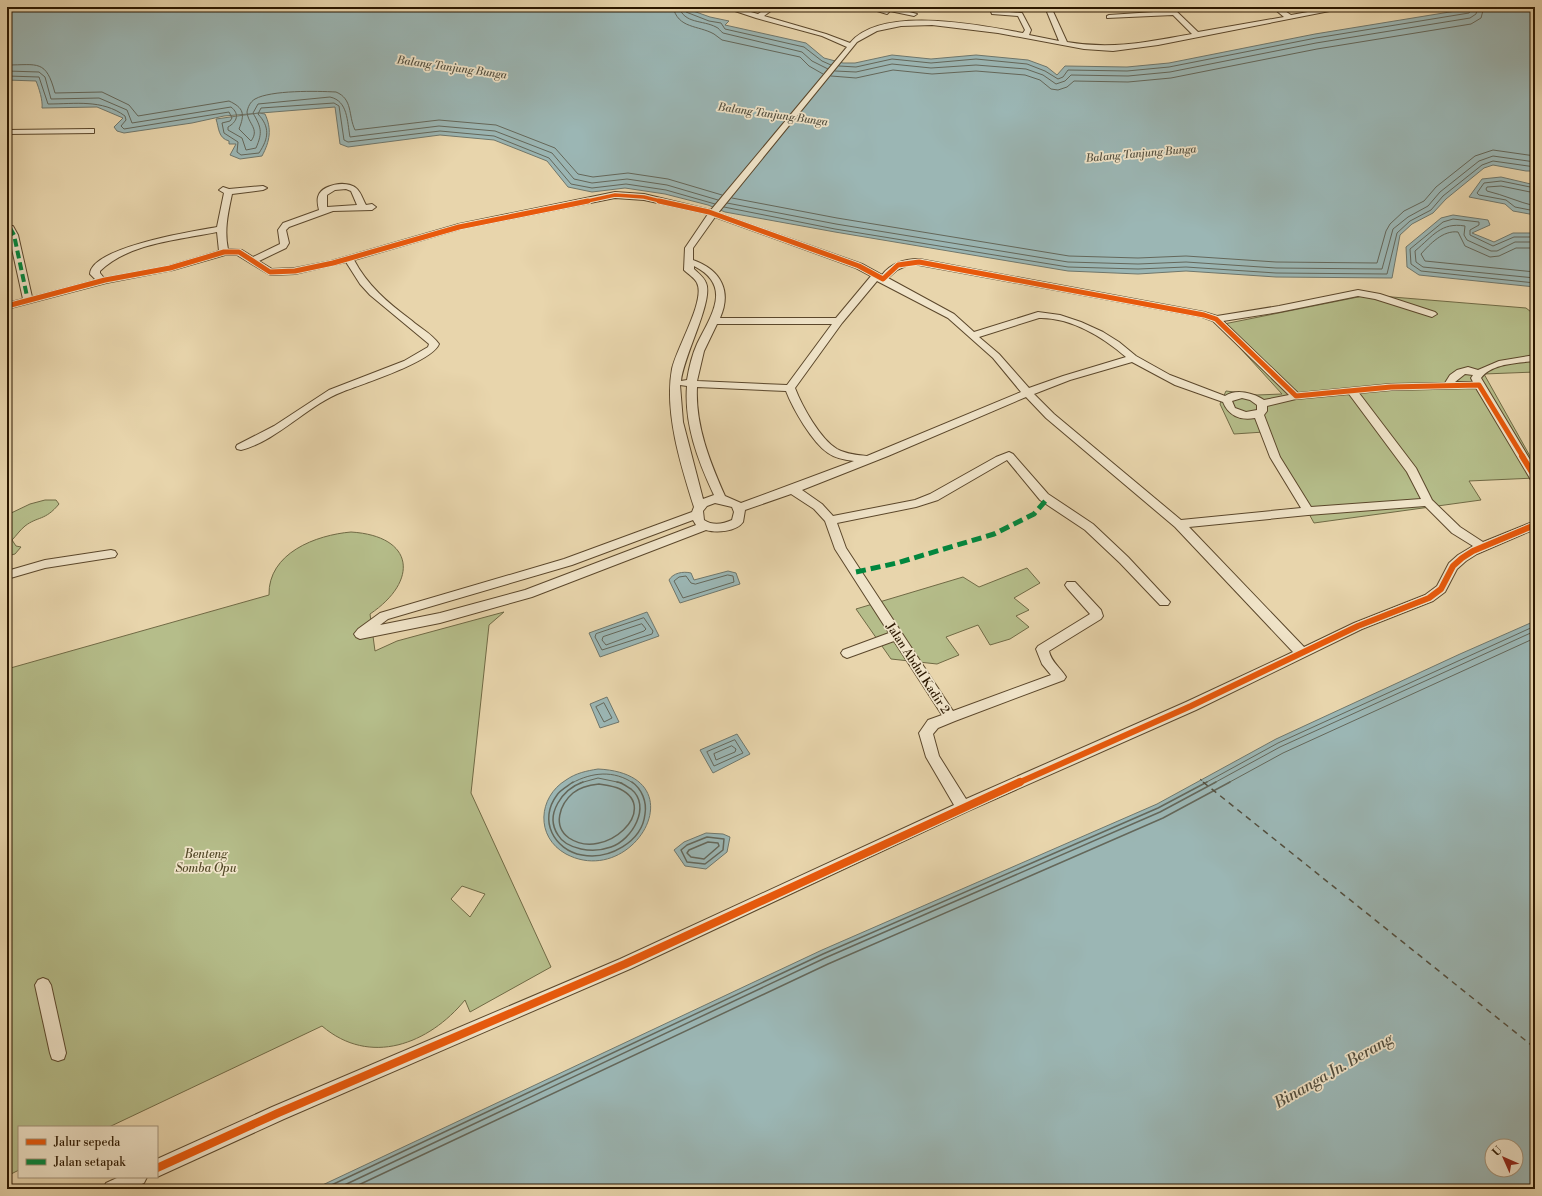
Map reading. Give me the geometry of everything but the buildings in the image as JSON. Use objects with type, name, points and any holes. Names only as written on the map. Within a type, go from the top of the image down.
[{"type":"street","points":[[726,7],[824,35],[851,46]]},
{"type":"street","points":[[758,17],[773,7]]},
{"type":"street","points":[[868,7],[882,8],[1025,35],[1064,44],[1109,49],[1149,44],[1347,7]]},
{"type":"street","points":[[992,7],[994,13],[1020,14],[1028,29],[1025,35]]},
{"type":"street","points":[[1048,7],[1064,44]]},
{"type":"street","points":[[1168,7],[1197,35]]},
{"type":"street","points":[[1275,7],[1290,18]]},
{"type":"street","points":[[882,8],[914,17]]},
{"type":"street","points":[[1108,17],[1174,13]]},
{"type":"street","points":[[706,526],[528,594],[446,616],[360,634],[384,616],[561,564],[698,511],[703,502],[714,499],[731,501],[739,508],[739,517],[732,525],[719,529],[706,526],[697,519],[698,511],[677,423],[675,383],[683,348],[702,302],[702,284],[689,270],[690,248],[693,239],[858,36],[878,25],[914,17],[928,17]]},
{"type":"street","points":[[7,132],[34,130],[47,132],[91,131]]},
{"type":"street","points":[[323,211],[322,196],[325,193],[344,187],[354,190],[362,206]]},
{"type":"street","points":[[224,252],[221,230],[225,191],[263,188]]},
{"type":"street","points":[[7,306],[101,280],[170,268],[224,252],[239,252],[270,272],[284,273],[311,268],[460,227],[615,195],[639,196],[715,211],[800,246],[860,266],[940,308],[951,316],[996,356],[1050,416],[1179,524],[1302,653]]},
{"type":"street","points":[[253,261],[283,246],[285,243],[281,232],[283,228],[323,211],[340,207],[372,206]]},
{"type":"street","points":[[10,228],[14,235],[28,301]]},
{"type":"street","points":[[101,280],[96,274],[95,270],[101,264],[116,255],[181,236],[221,230]]},
{"type":"street","points":[[241,447],[278,428],[333,392],[407,363],[432,349],[434,344],[431,340],[394,311],[366,285],[355,271],[349,258]]},
{"type":"street","points":[[689,261],[702,265],[718,285],[721,300],[698,352],[692,383],[692,409],[696,429],[711,478],[722,499]]},
{"type":"street","points":[[883,279],[890,269],[905,262],[919,262],[1179,309],[1216,319],[1279,309],[1358,293],[1377,296],[1432,314]]},
{"type":"street","points":[[790,388],[839,321],[875,278],[883,279]]},
{"type":"street","points":[[972,336],[1038,315],[1049,314],[1076,324],[1109,340],[1134,358],[1198,392],[1227,400]]},
{"type":"street","points":[[1216,319],[1296,396]]},
{"type":"street","points":[[712,321],[839,321]]},
{"type":"street","points":[[739,508],[794,490],[1028,392],[1134,358]]},
{"type":"street","points":[[1535,358],[1487,367],[1478,373],[1476,378],[1532,469],[1535,477]]},
{"type":"street","points":[[1449,385],[1452,377],[1461,371],[1472,371],[1478,373]]},
{"type":"street","points":[[675,383],[790,388]]},
{"type":"street","points":[[1227,400],[1228,406],[1236,413],[1248,416],[1260,409],[1296,396],[1351,390],[1479,385]]},
{"type":"street","points":[[790,388],[797,404],[824,445],[836,453],[867,460]]},
{"type":"street","points":[[1351,390],[1412,471],[1428,502],[1456,530],[1482,547]]},
{"type":"street","points":[[1227,400],[1232,396],[1242,394],[1254,398],[1260,409],[1275,457],[1308,511]]},
{"type":"street","points":[[831,520],[916,503],[934,497],[1007,455],[1011,457],[1031,483],[1047,500],[1089,528],[1124,560],[1164,602]]},
{"type":"street","name":"Jalan Abdul Kadir 2","points":[[794,490],[819,508],[831,520],[835,536],[842,549],[950,717],[932,724],[926,733],[933,757],[963,807]]},
{"type":"street","points":[[1179,524],[1308,511],[1428,502]]},
{"type":"street","points":[[158,1168],[278,1113],[625,964],[963,807],[1183,710],[1358,626],[1435,594],[1441,589],[1453,566],[1462,558],[1482,547],[1535,525]]},
{"type":"street","points":[[7,575],[45,564],[112,554]]},
{"type":"street","points":[[950,717],[1060,677],[1042,653],[1042,649],[1097,616],[1095,610],[1071,586]]},
{"type":"street","points":[[847,653],[896,635]]},
{"type":"street","points":[[43,985],[58,1053]]},
{"type":"street","points":[[112,1189],[136,1178]]},
{"type":"green space","points":[[1368,295],[1526,308],[1535,315],[1535,372],[1484,374],[1535,465],[1535,478],[1469,481],[1481,500],[1314,523],[1264,432],[1234,434],[1220,404],[1226,391],[1257,395],[1282,394],[1219,325]]},
{"type":"green space","points":[[45,500],[56,500],[59,504],[46,516],[21,529],[12,540],[16,546],[21,547],[15,554],[7,556],[7,515],[30,504]]},
{"type":"green space","name":"Benteng Somba Opu","points":[[351,532],[372,535],[388,542],[398,551],[403,562],[402,575],[397,588],[386,601],[370,614],[375,651],[397,641],[504,612],[489,625],[471,793],[551,967],[470,1012],[465,1000],[434,1028],[417,1038],[398,1045],[379,1047],[360,1045],[340,1038],[322,1026],[111,1126],[18,1126],[18,1170],[7,1176],[7,669],[269,595],[271,580],[276,568],[285,557],[309,542],[323,537]],"holes":[[[462,886],[485,894],[470,917],[451,899]]]},
{"type":"green space","points":[[1027,568],[1040,583],[1014,598],[1029,610],[1016,616],[1029,627],[1010,639],[990,645],[978,625],[946,637],[959,655],[937,664],[891,659],[856,609],[963,577],[979,587]]},
{"type":"water","name":"Balang Tanjung Bunga","points":[[7,7],[682,7],[710,17],[729,21],[725,25],[806,43],[824,58],[843,63],[855,63],[892,55],[931,59],[976,55],[1028,60],[1047,67],[1057,75],[1065,66],[1127,67],[1169,63],[1315,34],[1474,8],[1535,7],[1535,171],[1526,171],[1493,165],[1484,168],[1446,199],[1433,213],[1412,224],[1400,235],[1392,278],[1276,277],[1186,271],[1138,274],[1068,271],[725,212],[708,205],[665,194],[625,188],[592,192],[568,187],[547,161],[494,140],[440,135],[348,147],[340,144],[335,107],[224,116],[192,123],[124,133],[117,131],[114,127],[123,118],[97,107],[42,108],[36,81],[7,80]]},
{"type":"water","points":[[259,113],[265,114],[269,125],[267,145],[262,156],[240,159],[230,155],[236,144],[229,144],[229,141],[223,138],[216,119]]},
{"type":"water","points":[[1501,177],[1535,185],[1535,215],[1513,211],[1505,204],[1469,197],[1482,179]]},
{"type":"water","points":[[1453,215],[1488,220],[1490,225],[1472,233],[1494,242],[1513,233],[1535,233],[1535,287],[1419,275],[1407,267],[1406,247],[1441,218]]},
{"type":"water","points":[[728,571],[736,573],[740,584],[680,603],[669,580],[676,574],[682,572],[691,573],[694,580]]},
{"type":"water","points":[[647,612],[659,636],[600,657],[589,633]]},
{"type":"water","name":"Binanga Jn. Berang","points":[[1535,621],[1535,1189],[314,1189],[822,950],[1157,804],[1276,739]]},
{"type":"water","points":[[607,697],[619,722],[600,728],[590,704]]},
{"type":"water","points":[[737,734],[750,754],[713,773],[700,750]]},
{"type":"water","points":[[598,769],[629,776],[646,789],[651,808],[646,827],[633,844],[614,857],[591,861],[566,854],[556,847],[549,838],[545,828],[544,817],[550,796],[557,787],[574,776]]},
{"type":"water","points":[[706,833],[723,834],[730,837],[727,852],[706,869],[685,866],[674,850],[684,842]]},
{"type":"ferry route","points":[[1200,779],[1205,783]]},
{"type":"ferry route","points":[[1203,782],[1535,1048]]},
{"type":"marked path","points":[[10,228],[14,235],[28,301]]},
{"type":"marked path","points":[[856,572],[897,563],[994,534],[1034,514],[1047,499]]},
{"type":"cycle path","points":[[7,306],[105,280],[170,268],[224,252],[239,252],[270,272],[295,271],[333,263],[459,227],[615,195],[644,197],[709,212],[816,252],[859,266],[883,279],[886,274],[898,265],[908,262],[919,262],[1204,315],[1216,319],[1296,396],[1391,387],[1479,385],[1535,477]]},
{"type":"cycle path","points":[[158,1168],[278,1113],[625,964],[963,807],[1191,706],[1358,626],[1429,598],[1441,589],[1453,566],[1462,558],[1473,551],[1535,525]]}]
